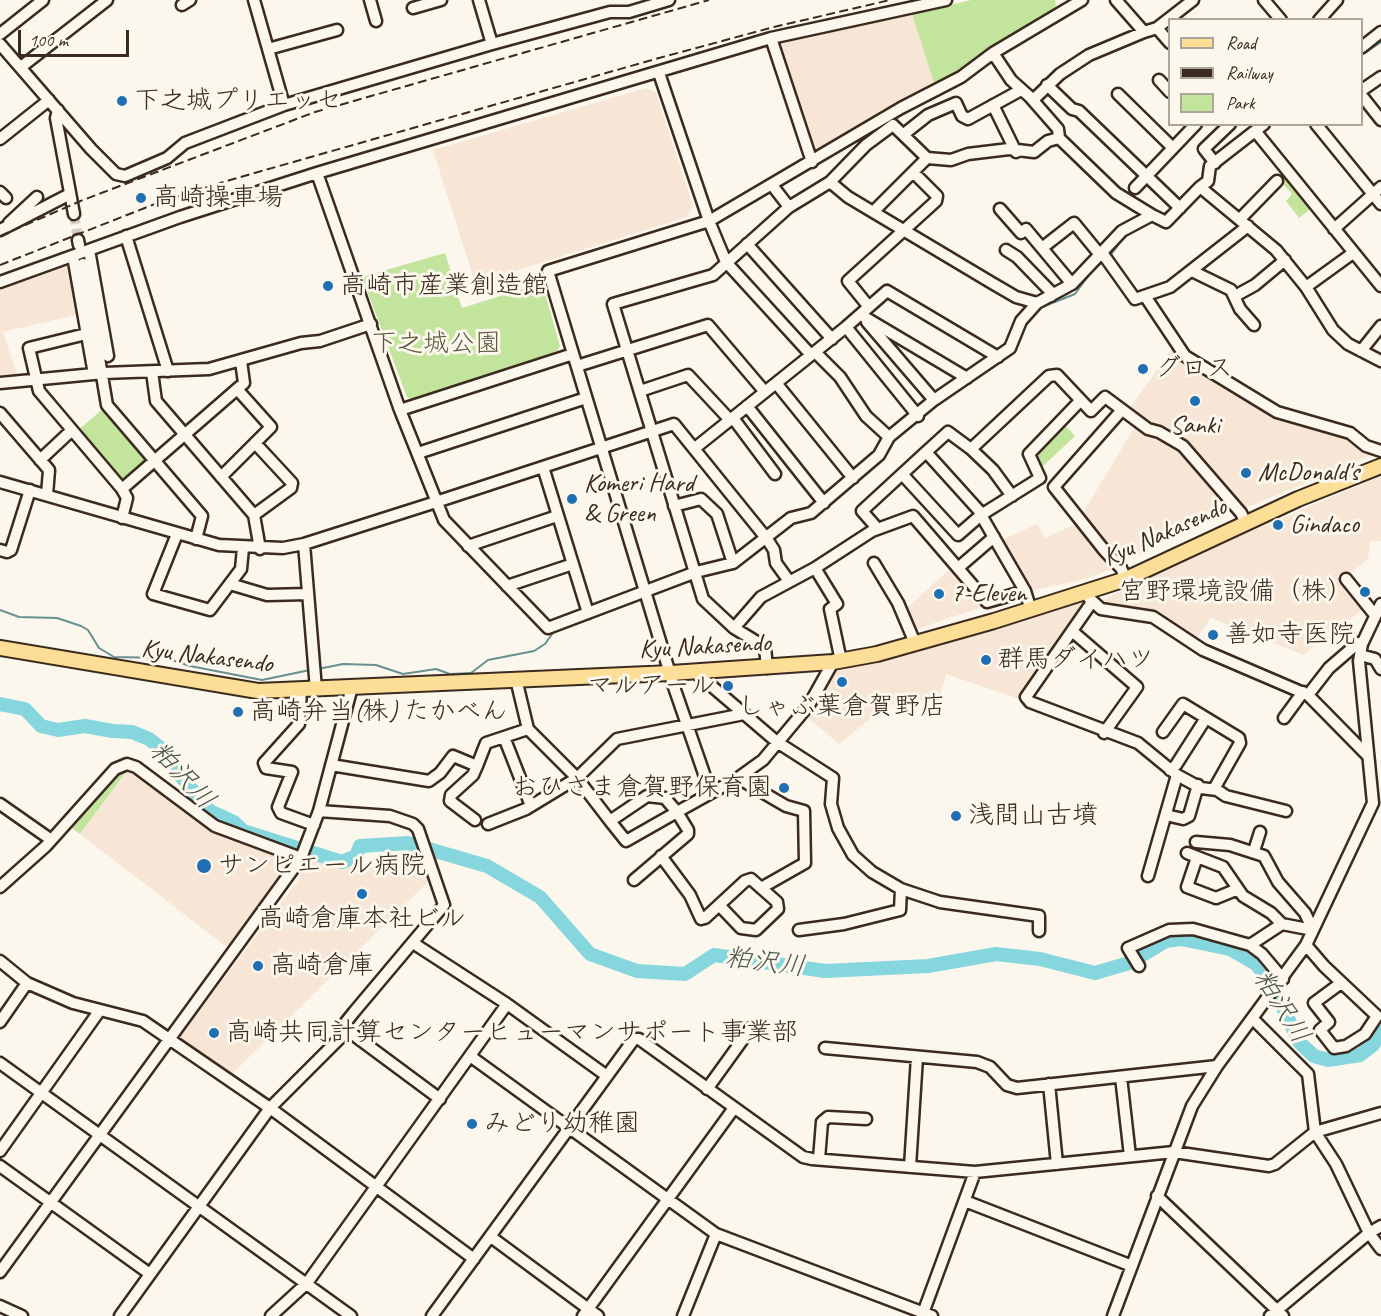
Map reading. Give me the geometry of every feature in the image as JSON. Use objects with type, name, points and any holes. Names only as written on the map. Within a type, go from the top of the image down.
[{"type":"main road","name":"Kyu Nakasendo","points":[[0,648],[258,691],[301,690],[315,676],[352,687],[671,673],[837,662],[915,643],[1031,610],[1089,598],[1246,523],[1381,466]]},
{"type":"street","points":[[0,34],[43,0]]},
{"type":"street","points":[[21,67],[107,0]]},
{"type":"street","points":[[370,0],[376,21]]},
{"type":"street","points":[[413,8],[441,0]]},
{"type":"street","points":[[479,0],[492,44]]},
{"type":"street","points":[[625,0],[629,12]]},
{"type":"street","points":[[0,44],[91,149],[120,176],[167,158],[185,143],[284,105],[492,44],[610,12],[629,12],[669,0]]},
{"type":"street","points":[[0,282],[73,255],[82,245],[126,236],[317,173],[771,38],[946,0]]},
{"type":"street","points":[[1059,0],[1063,13]]},
{"type":"street","points":[[710,791],[645,593],[548,271],[709,221],[813,162],[901,108],[961,78],[993,53],[1082,0]]},
{"type":"street","points":[[1116,0],[1144,32]]},
{"type":"street","points":[[1170,18],[1193,0]]},
{"type":"street","points":[[1264,0],[1279,18]]},
{"type":"street","points":[[1321,18],[1337,0]]},
{"type":"street","points":[[257,1],[284,105]]},
{"type":"street","points":[[1033,100],[1047,85],[1089,55],[1157,28],[1168,19]]},
{"type":"street","points":[[1157,28],[1168,41]]},
{"type":"street","points":[[268,49],[337,30]]},
{"type":"street","points":[[1363,46],[1381,32]]},
{"type":"street","points":[[771,38],[813,162]]},
{"type":"street","points":[[993,53],[1011,80],[1033,100],[1058,129],[1059,138],[1116,193],[1158,217]]},
{"type":"street","points":[[659,73],[709,221],[726,262],[813,353],[840,377],[867,416],[889,437]]},
{"type":"street","points":[[1363,89],[1381,77]]},
{"type":"street","points":[[1159,80],[1168,90]]},
{"type":"street","points":[[1047,85],[1072,109],[1079,111],[1176,204]]},
{"type":"street","points":[[904,134],[928,115],[956,103],[964,119],[968,119],[1021,90]]},
{"type":"street","points":[[1118,94],[1173,148]]},
{"type":"street","points":[[1363,97],[1381,120]]},
{"type":"street","points":[[0,139],[49,100]]},
{"type":"street","points":[[993,105],[1016,152]]},
{"type":"street","points":[[58,110],[56,118],[74,214]]},
{"type":"street","points":[[767,668],[765,647],[734,628],[703,599],[613,304],[713,275],[789,207],[830,182],[866,145],[893,125],[927,158],[951,160],[1009,149],[1016,152],[1034,152],[1048,141],[1059,138]]},
{"type":"street","points":[[1135,188],[1194,126]]},
{"type":"street","points":[[1215,163],[1204,149],[1228,126]]},
{"type":"street","points":[[1318,126],[1377,191],[1381,204]]},
{"type":"street","points":[[317,173],[400,410],[444,520],[548,628],[696,572],[733,563],[767,539],[791,518],[811,513],[879,455],[889,437],[918,416],[934,400],[1010,348],[1021,321],[1037,303],[1072,284],[1102,255],[1122,231],[1158,217],[1208,181],[1210,166],[1260,128],[1334,229],[1381,286]]},
{"type":"street","points":[[874,211],[927,158]]},
{"type":"street","points":[[914,173],[938,196],[936,201],[907,230],[848,281],[865,311],[934,400]]},
{"type":"street","points":[[1042,248],[1074,223],[1136,299],[1170,287],[1191,271],[1244,223],[1277,181]]},
{"type":"street","points":[[830,182],[848,197],[907,230],[1016,297],[1037,303]]},
{"type":"street","points":[[771,185],[789,207]]},
{"type":"street","points":[[1200,187],[1285,261],[1306,287],[1333,330],[1348,344],[1381,361]]},
{"type":"street","points":[[1334,229],[1377,191]]},
{"type":"street","points":[[4,228],[70,194]]},
{"type":"street","points":[[4,228],[37,197]]},
{"type":"street","points":[[1000,209],[1021,233],[1026,228],[1072,284]]},
{"type":"street","points":[[126,236],[168,371]]},
{"type":"street","points":[[747,244],[832,339]]},
{"type":"street","points":[[82,245],[107,405],[202,516],[196,539]]},
{"type":"street","points":[[1006,250],[1017,256],[1052,296]]},
{"type":"street","points":[[1306,287],[1353,253]]},
{"type":"street","points":[[73,255],[86,334],[103,374]]},
{"type":"street","points":[[1235,296],[1255,285],[1285,261]]},
{"type":"street","points":[[83,264],[103,374]]},
{"type":"street","points":[[1191,271],[1210,278],[1231,290],[1240,309],[1254,325]]},
{"type":"street","points":[[695,448],[832,339],[886,291],[998,357]]},
{"type":"street","points":[[1146,296],[1185,356],[1277,412],[1350,433],[1365,446],[1381,451]]},
{"type":"street","points":[[865,311],[967,378]]},
{"type":"street","points":[[0,383],[103,374],[209,369],[301,343],[320,341],[371,324]]},
{"type":"street","points":[[577,366],[708,325],[765,392]]},
{"type":"street","points":[[1361,351],[1381,326]]},
{"type":"street","points":[[846,327],[918,416]]},
{"type":"street","points":[[86,334],[29,348],[39,391],[122,489],[126,498],[122,518]]},
{"type":"street","points":[[400,410],[573,354]]},
{"type":"street","points":[[122,489],[244,383],[241,361]]},
{"type":"street","points":[[152,372],[156,402],[254,514],[260,549]]},
{"type":"street","points":[[640,391],[688,375],[731,419],[776,474]]},
{"type":"street","points":[[971,448],[1049,376],[1057,375],[1091,411],[1105,398],[1148,429],[1159,432],[1183,446],[1241,513],[1246,523]]},
{"type":"street","points":[[776,383],[853,478]]},
{"type":"street","points":[[221,477],[271,427],[237,389]]},
{"type":"street","points":[[418,453],[586,398]]},
{"type":"street","points":[[1015,498],[1040,478],[1029,454],[1080,401]]},
{"type":"street","points":[[747,406],[824,503]]},
{"type":"street","points":[[1054,487],[1121,411]]},
{"type":"street","points":[[0,413],[49,470],[47,495]]},
{"type":"street","points":[[0,482],[196,539],[260,549],[304,544],[674,424],[767,539],[774,550],[776,563],[789,580]]},
{"type":"street","points":[[40,460],[72,430]]},
{"type":"street","points":[[877,528],[862,511],[948,432],[971,448],[993,470],[1015,498]]},
{"type":"street","points":[[254,514],[291,488],[292,483],[255,443]]},
{"type":"street","points":[[926,452],[982,514],[1025,591],[1031,610]]},
{"type":"street","points":[[543,467],[588,613]]},
{"type":"street","points":[[902,474],[958,535],[982,514],[1045,481],[1054,487],[1121,568],[1126,579]]},
{"type":"street","points":[[0,550],[7,552],[11,550],[30,490]]},
{"type":"street","points":[[674,506],[701,498],[717,514],[733,563]]},
{"type":"street","points":[[468,546],[557,516]]},
{"type":"street","points":[[734,628],[761,597],[815,568],[877,528],[882,529],[913,516],[987,602],[1025,591]]},
{"type":"street","points":[[177,534],[153,594],[210,610],[241,569],[243,548]]},
{"type":"street","points":[[958,568],[994,537]]},
{"type":"street","points":[[304,544],[315,676]]},
{"type":"street","points":[[874,563],[898,603],[915,643]]},
{"type":"street","points":[[507,586],[573,564]]},
{"type":"street","points":[[516,679],[528,729],[577,778],[626,841],[710,791],[738,778],[763,760],[809,705],[837,662],[830,609],[837,604],[815,568]]},
{"type":"street","points":[[1346,579],[1377,619]]},
{"type":"street","points":[[230,584],[267,595],[308,594]]},
{"type":"street","points":[[1286,811],[1226,796],[1215,789],[1198,785],[1173,772],[1138,743],[1104,733],[1046,710],[1026,697],[1072,631],[1089,598],[1101,609],[1153,617],[1203,650],[1305,694],[1367,755]]},
{"type":"street","points":[[1113,1316],[1192,1106],[1217,1066],[1306,945],[1377,807],[1367,755],[1360,690],[1360,655],[1362,644],[1377,619],[1381,604]]},
{"type":"street","points":[[1072,631],[1137,687],[1104,733]]},
{"type":"street","points":[[1284,718],[1329,668],[1358,643],[1362,644]]},
{"type":"street","points":[[1360,655],[1375,659],[1381,669]]},
{"type":"street","points":[[694,671],[777,742],[834,778],[831,804],[843,840],[863,865],[901,889],[940,902],[1039,915],[1040,931]]},
{"type":"street","points":[[0,1272],[304,852],[319,811],[352,687]]},
{"type":"street","points":[[301,690],[299,724],[264,763],[266,768],[292,772],[278,807],[281,813],[314,825]]},
{"type":"street","points":[[1163,732],[1183,704],[1239,738],[1239,743],[1215,789]]},
{"type":"street","points":[[488,824],[531,806],[577,778],[617,739],[688,727],[744,714]]},
{"type":"street","points":[[1148,876],[1166,815],[1173,772],[1206,718]]},
{"type":"street","points":[[475,820],[450,801],[451,795],[473,775],[486,743],[528,729]]},
{"type":"street","points":[[504,737],[531,806]]},
{"type":"street","points":[[331,765],[429,780],[440,773],[453,756],[477,766]]},
{"type":"street","points":[[0,887],[50,839],[115,769],[131,764],[215,826],[304,852]]},
{"type":"street","points":[[738,778],[786,806],[804,811],[805,863],[761,888]]},
{"type":"street","points":[[1166,815],[1183,819],[1189,816],[1198,785]]},
{"type":"street","points":[[610,821],[647,796],[665,798],[677,812],[688,834],[634,880]]},
{"type":"street","points":[[0,804],[50,839]]},
{"type":"street","points":[[120,1316],[270,1108],[344,1032],[346,1022],[444,905],[418,830],[404,820],[390,816],[319,811]]},
{"type":"street","points":[[1254,851],[1260,832]]},
{"type":"street","points":[[1196,842],[1230,844],[1254,851],[1268,860],[1278,882],[1305,914],[1312,930]]},
{"type":"street","points":[[1238,890],[1216,898],[1187,887],[1192,855],[1223,867],[1238,890],[1251,902],[1272,913],[1282,924],[1312,930]]},
{"type":"street","points":[[662,856],[690,895],[701,919],[745,880],[752,879],[777,902],[778,909],[756,930],[741,928],[719,905]]},
{"type":"street","points":[[799,930],[851,923],[900,910],[901,889]]},
{"type":"street","points":[[1250,945],[1282,924]]},
{"type":"street","points":[[1139,966],[1128,948],[1169,930],[1193,929],[1250,945],[1262,954],[1281,981]]},
{"type":"street","points":[[413,943],[507,1004],[607,1076]]},
{"type":"street","points":[[1306,945],[1341,983],[1377,1016],[1365,1034],[1346,1046],[1334,1048],[1320,1030],[1329,1022],[1314,1003],[1341,983]]},
{"type":"street","points":[[0,961],[27,983],[73,1003],[143,1021],[270,1108],[474,1259]]},
{"type":"street","points":[[0,1022],[27,983]]},
{"type":"street","points":[[271,1316],[307,1283],[507,1004]]},
{"type":"street","points":[[0,1151],[100,1010]]},
{"type":"street","points":[[1253,1019],[1308,1074],[1315,1132],[1336,1164],[1369,1233],[1381,1249]]},
{"type":"street","points":[[707,1089],[751,1028]]},
{"type":"street","points":[[344,1032],[351,1033],[440,1099]]},
{"type":"street","points":[[432,1316],[634,1039],[639,1039],[803,1157],[819,1159],[975,1172],[1174,1152],[1269,1166],[1275,1164],[1315,1132],[1381,1115]]},
{"type":"street","points":[[825,1048],[984,1064],[1012,1087],[1217,1066]]},
{"type":"street","points":[[470,1056],[716,1234],[926,1315],[975,1172]]},
{"type":"street","points":[[910,1167],[917,1057]]},
{"type":"street","points":[[0,1063],[351,1316]]},
{"type":"street","points":[[1121,1077],[1130,1156]]},
{"type":"street","points":[[1049,1084],[1057,1164]]},
{"type":"street","points":[[586,1312],[734,1108]]},
{"type":"street","points":[[819,1159],[822,1122],[828,1117],[866,1119]]},
{"type":"street","points":[[0,1166],[150,1274]]},
{"type":"street","points":[[1157,1196],[1277,1314],[1369,1233],[1381,1226]]},
{"type":"street","points":[[965,1201],[1132,1266]]},
{"type":"street","points":[[683,1316],[716,1234]]},
{"type":"street","points":[[491,1237],[586,1312],[598,1316]]},
{"type":"street","points":[[0,1305],[22,1316]]},
{"type":"shaded area","points":[[912,14],[934,83],[895,103],[817,151],[812,151],[778,47],[781,43]]},
{"type":"shaded area","points":[[646,88],[656,93],[693,206],[687,217],[483,281],[473,276],[433,150]]},
{"type":"shaded area","points":[[67,264],[70,266],[80,314],[3,332],[17,375],[0,377],[0,289]]},
{"type":"shaded area","points":[[1173,347],[1234,390],[1348,437],[1377,453],[1243,509],[1185,443],[1128,411]]},
{"type":"shaded area","points":[[1134,428],[1181,452],[1228,512],[1122,562],[1081,516]]},
{"type":"shaded area","points":[[1381,476],[1381,541],[1370,541],[1368,559],[1343,579],[1365,607],[1351,619],[1333,628],[1304,655],[1211,618],[1196,639],[1159,614],[1111,607],[1098,602],[1245,534]]},
{"type":"shaded area","points":[[1078,523],[1115,568],[1081,580],[1028,591],[998,542],[1037,524],[1045,538]]},
{"type":"shaded area","points":[[953,566],[985,606],[914,630],[905,610]]},
{"type":"shaded area","points":[[1079,600],[1085,606],[1019,699],[946,674],[939,701],[910,701],[886,706],[839,744],[806,716],[836,667]]},
{"type":"shaded area","name":"サンピエール病院","points":[[129,769],[188,814],[217,832],[291,857],[282,874],[228,948],[80,834]]},
{"type":"shaded area","points":[[383,855],[402,860],[407,858],[425,867],[430,880],[231,1075],[178,1039],[297,882],[310,856],[342,867],[375,864]]},
{"type":"green space","points":[[971,0],[1055,0],[1056,4],[1055,9],[987,49],[956,74],[934,83],[912,14]]},
{"type":"green space","points":[[1282,170],[1313,207],[1299,218],[1286,201],[1292,194],[1276,176]]},
{"type":"green space","name":"下之城公園","points":[[445,253],[462,308],[532,286],[544,290],[560,346],[557,351],[411,400],[407,397],[362,277]]},
{"type":"green space","points":[[104,408],[148,457],[147,461],[124,482],[120,481],[77,431]]},
{"type":"green space","points":[[1063,423],[1075,436],[1040,469],[1034,453]]},
{"type":"green space","points":[[129,768],[80,834],[69,826],[120,772]]},
{"type":"waterway","points":[[1363,54],[1381,42]]},
{"type":"waterway","points":[[1178,200],[1196,184]]},
{"type":"waterway","points":[[1161,216],[1173,207]]},
{"type":"waterway","points":[[1140,227],[1154,221]]},
{"type":"waterway","points":[[1110,256],[1124,237],[1132,231]]},
{"type":"waterway","points":[[1037,309],[1075,294],[1091,272],[1103,261]]},
{"type":"waterway","points":[[896,438],[918,421]]},
{"type":"waterway","points":[[660,591],[693,579]]},
{"type":"waterway","points":[[600,614],[631,602]]},
{"type":"waterway","points":[[0,610],[19,617],[57,618],[81,626],[88,630],[99,648],[114,657],[166,658],[190,666],[262,680],[310,670]]},
{"type":"waterway","points":[[318,669],[343,664],[376,665],[403,674],[436,669],[450,674],[471,673],[488,660],[534,651],[545,644],[555,630]]},
{"type":"waterway","name":"粕沢川","points":[[0,704],[25,709],[41,726],[58,730],[85,726],[132,732],[149,739],[167,753],[179,774],[210,811],[234,822],[243,831],[342,862],[356,856],[360,846],[408,843],[487,866],[540,897],[590,954],[637,971],[685,974],[714,955],[825,971],[928,966],[996,954],[1040,959],[1095,973],[1129,963],[1166,941],[1181,939],[1230,949],[1256,964],[1270,981],[1300,1043],[1314,1056],[1328,1060],[1360,1055],[1373,1045],[1381,1032]]},
{"type":"tunnel","points":[[74,214],[78,240]]},
{"type":"railway","points":[[0,236],[83,200],[315,112],[709,0]]},
{"type":"railway","points":[[0,265],[160,202],[230,180],[659,58],[774,27],[890,0]]},
{"type":"place","name":"下之城プリエッセ","points":[[122,101]]},
{"type":"place","name":"高崎操車場","points":[[141,198]]},
{"type":"place","name":"高崎市産業創造館","points":[[328,286]]},
{"type":"place","name":"グロス","points":[[1143,369]]},
{"type":"place","name":"Sanki","points":[[1195,401]]},
{"type":"place","name":"McDonald's","points":[[1246,473]]},
{"type":"place","name":"Komeri Hard & Green","points":[[572,499]]},
{"type":"place","name":"Gindaco","points":[[1278,525]]},
{"type":"place","name":"宮野環境設備（株）","points":[[1365,592]]},
{"type":"place","name":"7-Eleven","points":[[939,594]]},
{"type":"place","name":"善如寺医院","points":[[1213,635]]},
{"type":"place","name":"群馬ダイハツ","points":[[986,660]]},
{"type":"place","name":"しゃぶ葉倉賀野店","points":[[842,682]]},
{"type":"place","name":"マルアール","points":[[728,686]]},
{"type":"place","name":"高崎弁当(株) たかべん","points":[[238,712]]},
{"type":"place","name":"おひさま倉賀野保育園","points":[[784,788]]},
{"type":"place","name":"浅間山古墳","points":[[956,816]]},
{"type":"place","name":"サンピエール病院","points":[[204,866]]},
{"type":"place","name":"高崎倉庫本社ビル","points":[[362,894]]},
{"type":"place","name":"高崎倉庫","points":[[258,966]]},
{"type":"place","name":"高崎共同計算センターヒューマンサポート事業部","points":[[214,1033]]},
{"type":"place","name":"みどり幼稚園","points":[[472,1124]]}]
